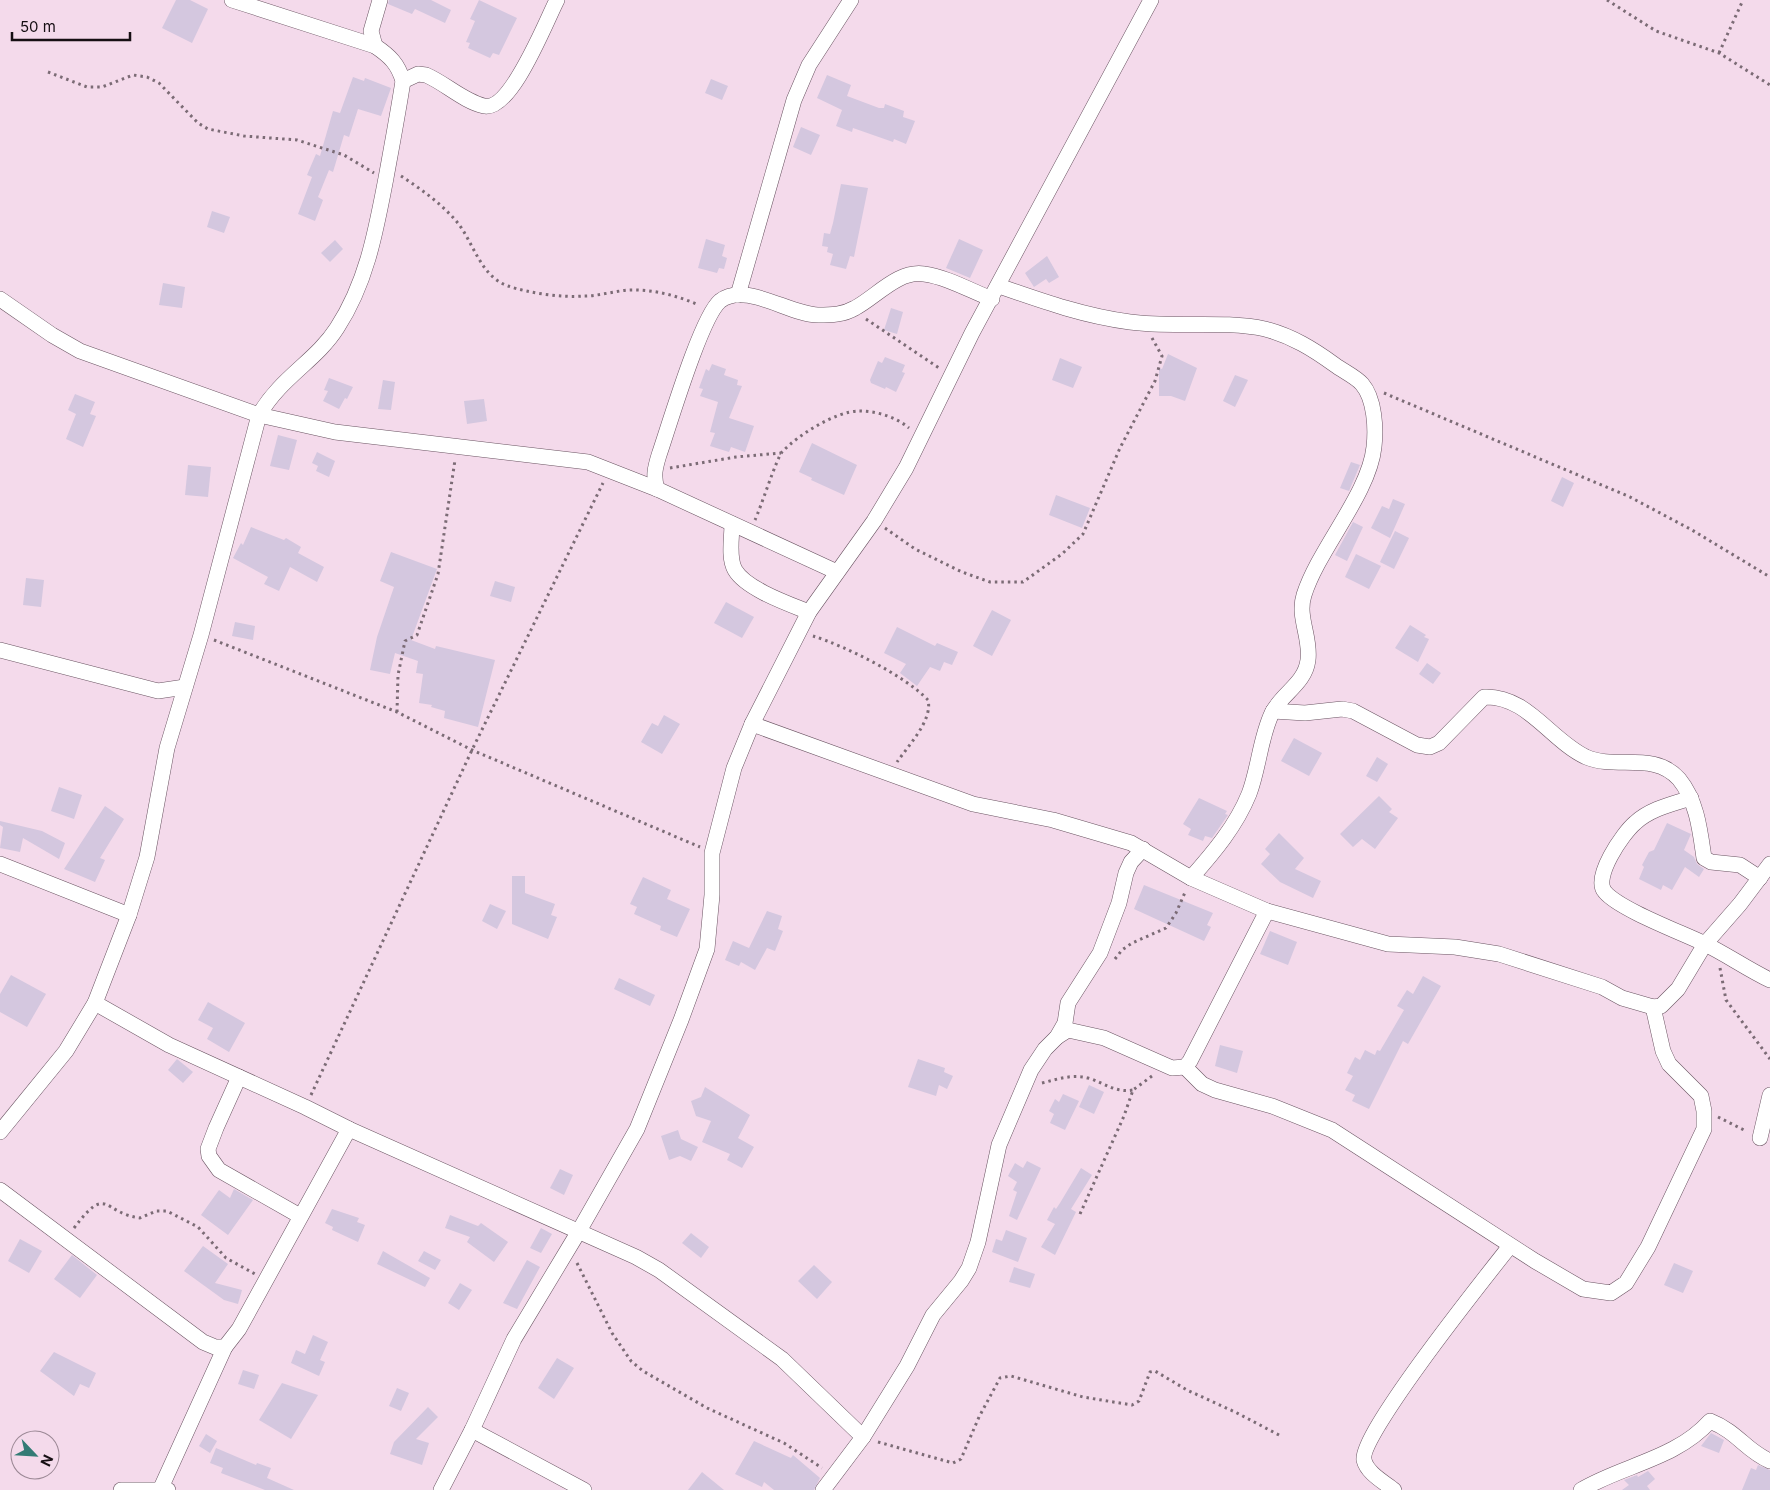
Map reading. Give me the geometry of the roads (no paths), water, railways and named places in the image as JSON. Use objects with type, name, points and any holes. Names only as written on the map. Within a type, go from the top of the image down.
[{"type":"street","points":[[0,1132],[66,1051],[95,1003],[129,915],[146,857],[167,748],[201,635],[259,415],[281,384],[314,355],[337,329],[350,307],[370,252],[387,172],[403,81],[398,66],[375,46],[232,0]]},
{"type":"street","points":[[375,46],[371,31],[380,0]]},
{"type":"street","points":[[403,81],[418,74],[426,75],[475,102],[485,106],[493,105],[503,99],[516,82],[558,0]]},
{"type":"street","points":[[738,295],[794,100],[809,65],[851,0]]},
{"type":"street","points":[[441,1490],[472,1430],[514,1339],[579,1231],[637,1129],[699,976],[707,949],[710,927],[712,853],[734,768],[752,724],[809,612],[874,521],[921,437],[950,376],[1059,168],[1151,0]]},
{"type":"street","points":[[657,489],[654,470],[711,310],[722,300],[738,295],[756,297],[815,315],[836,315],[854,309],[895,282],[911,275],[924,274],[995,293],[1103,318],[1142,324],[1263,329],[1307,345],[1362,384],[1370,403],[1374,424],[1374,450],[1364,478],[1314,571],[1304,594],[1302,618],[1308,649],[1305,670],[1296,686],[1273,711],[1250,792],[1234,825],[1211,856],[1191,878]]},
{"type":"street","points":[[2,304],[80,351],[259,415],[335,432],[552,457],[588,462],[610,469],[837,572]]},
{"type":"street","points":[[732,524],[732,557],[735,570],[744,580],[769,595],[809,612]]},
{"type":"street","points":[[0,650],[158,691],[185,687]]},
{"type":"street","points":[[158,691],[176,715]]},
{"type":"street","points":[[752,724],[973,804],[1089,829],[1143,849],[1191,878],[1266,911],[1388,944],[1455,948],[1499,954],[1602,987],[1622,998],[1653,1007],[1661,1006],[1678,989],[1711,948],[1767,869],[1710,862],[1704,858],[1699,825],[1691,798],[1678,778],[1660,765],[1635,761],[1604,762],[1586,756],[1566,744],[1518,705],[1498,696],[1484,696],[1439,743],[1430,747],[1417,745],[1353,711],[1273,711]]},
{"type":"street","points":[[1691,798],[1656,810],[1636,822],[1613,853],[1602,874],[1600,885],[1605,892],[1619,903],[1711,948],[1770,980]]},
{"type":"street","points":[[1057,1037],[1065,1023],[1068,1003],[1085,980],[1100,953],[1119,903],[1126,873],[1131,862],[1143,849]]},
{"type":"street","points":[[0,864],[129,915]]},
{"type":"street","points":[[823,1490],[863,1438],[907,1366],[934,1315],[961,1281],[968,1268],[978,1242],[998,1145],[1024,1085],[1045,1049],[1057,1037],[1068,1030],[1104,1038],[1172,1068],[1184,1067],[1190,1061],[1266,911]]},
{"type":"street","points":[[95,1003],[169,1045],[306,1107],[349,1129],[636,1257],[659,1270],[782,1359],[863,1438]]},
{"type":"street","points":[[1184,1067],[1202,1084],[1215,1090],[1272,1106],[1332,1130],[1510,1246],[1583,1289],[1611,1293],[1626,1283],[1648,1247],[1704,1129],[1704,1111],[1701,1096],[1668,1064],[1663,1051],[1653,1007]]},
{"type":"street","points":[[239,1077],[208,1148],[209,1156],[219,1170],[300,1216]]},
{"type":"street","points":[[1760,1138],[1770,1096]]},
{"type":"street","points":[[121,1490],[163,1490],[225,1347],[233,1338],[266,1280],[349,1129]]},
{"type":"street","points":[[0,1190],[203,1342],[215,1347],[225,1347]]},
{"type":"street","points":[[1394,1490],[1369,1469],[1364,1460],[1366,1448],[1400,1392],[1510,1246]]},
{"type":"street","points":[[1581,1490],[1683,1445],[1700,1433],[1710,1421],[1726,1427],[1758,1456],[1770,1462]]},
{"type":"street","points":[[472,1430],[584,1490]]}]
